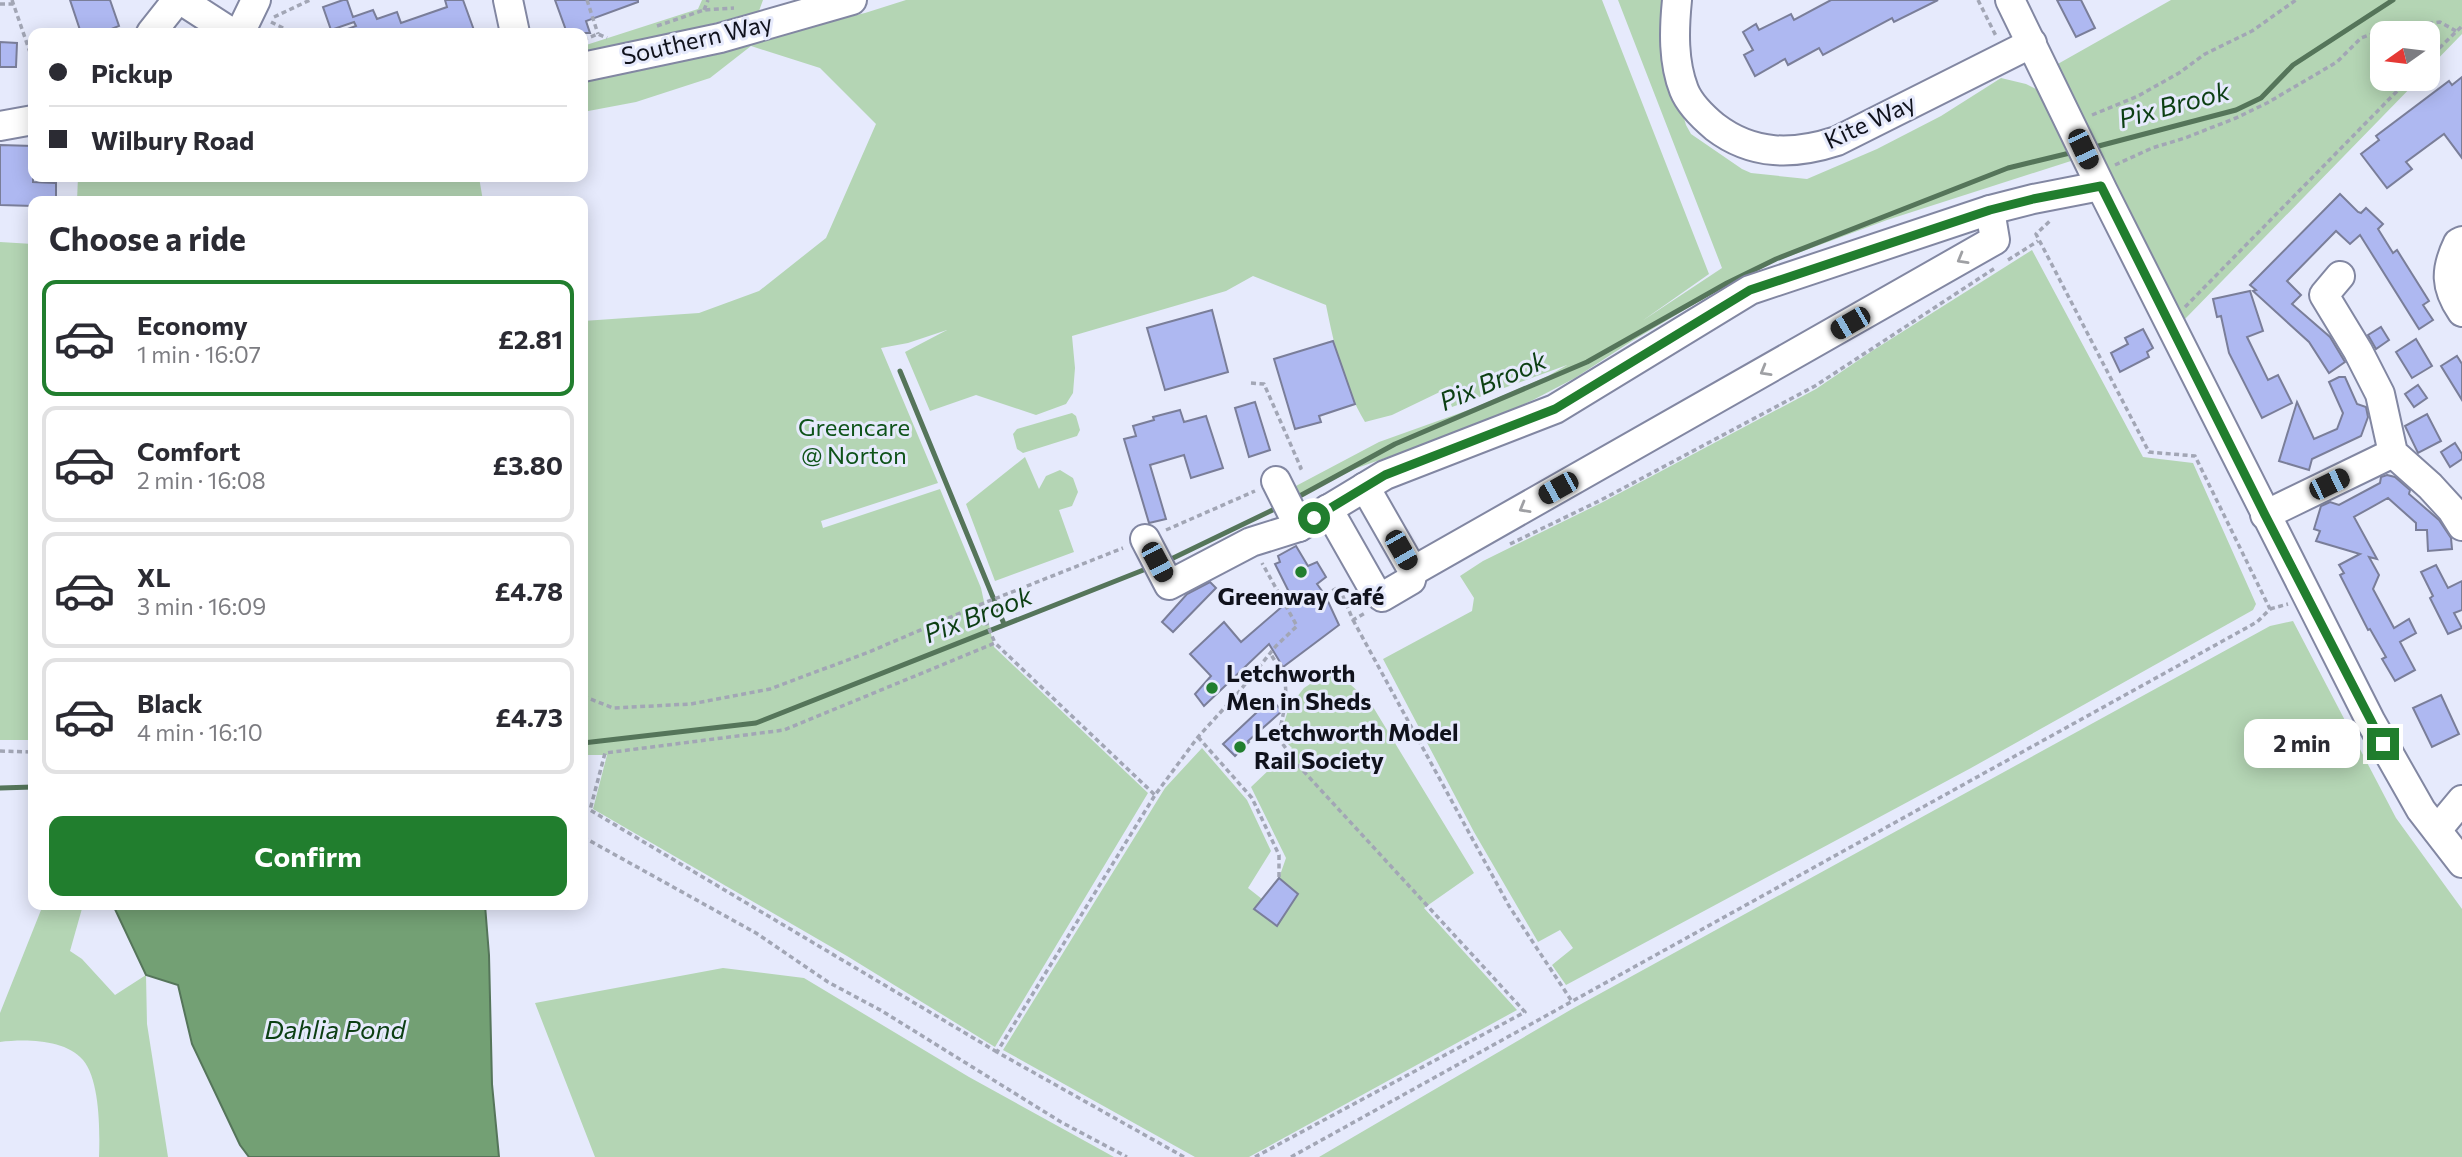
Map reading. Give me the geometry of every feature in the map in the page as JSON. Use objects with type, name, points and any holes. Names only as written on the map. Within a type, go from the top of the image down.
[{"type":"street","points":[[155,28],[179,0],[224,28]]},
{"type":"street","points":[[508,0],[514,28]]},
{"type":"street","name":"Southern Way","points":[[588,66],[720,38],[852,0]]},
{"type":"street","name":"Kite Way","points":[[1677,0],[1676,57],[1685,92],[1693,106],[1724,134],[1764,151],[1813,149],[1837,141],[2032,43]]},
{"type":"street","points":[[2010,0],[2169,323],[2371,722],[2421,810],[2462,863]]},
{"type":"street","points":[[245,28],[262,10]]},
{"type":"street","points":[[0,126],[28,121]]},
{"type":"street","points":[[1144,539],[1170,586],[1251,542],[1299,527],[1375,481],[1555,409],[1750,290],[1990,210],[2033,199],[2096,175]]},
{"type":"street","points":[[1413,571],[1995,240],[1990,210]]},
{"type":"street","points":[[2462,241],[2458,243],[2451,259],[2448,279],[2452,296],[2462,312]]},
{"type":"street","points":[[2340,276],[2323,295],[2358,351],[2380,394],[2393,453],[2430,486],[2452,510],[2462,526]]},
{"type":"street","points":[[2265,515],[2393,453]]},
{"type":"street","points":[[1276,481],[1299,527]]},
{"type":"street","points":[[1328,509],[1374,590],[1382,597],[1411,580],[1413,571],[1375,481]]},
{"type":"street","points":[[2437,830],[2462,800]]},
{"type":"path","points":[[262,10],[310,0]]},
{"type":"path","points":[[587,0],[598,34]]},
{"type":"path","points":[[704,10],[708,0]]},
{"type":"path","points":[[1978,0],[2006,56]]},
{"type":"path","points":[[2073,129],[2105,109],[2138,96],[2206,54],[2252,31],[2296,0]]},
{"type":"path","points":[[0,4],[13,2],[28,46]]},
{"type":"path","points":[[2096,175],[2152,148],[2236,118],[2267,103],[2337,62],[2361,38],[2386,29],[2440,22],[2456,31]]},
{"type":"path","points":[[2440,47],[2462,26]]},
{"type":"path","points":[[2169,323],[2397,91]]},
{"type":"path","points":[[1291,1157],[2257,622],[2270,609],[2194,456],[2149,452],[2038,241],[2036,234],[2053,218]]},
{"type":"path","points":[[1506,547],[1601,500],[1815,386],[2038,241]]},
{"type":"path","points":[[588,698],[613,708],[691,704],[770,689],[869,652],[1144,539],[1276,481],[1301,468],[1264,384],[1251,383]]},
{"type":"path","points":[[997,1052],[1155,795],[1198,737],[1270,653],[1297,626],[1251,542]]},
{"type":"path","points":[[1325,595],[1339,587],[1353,620],[1509,906],[1571,1000]]},
{"type":"path","points":[[979,605],[995,643],[1155,795]]},
{"type":"path","points":[[1353,620],[1376,606]]},
{"type":"path","points":[[995,643],[785,730],[605,752],[590,810],[997,1052],[1184,1157]]},
{"type":"path","points":[[1255,1157],[1525,1012],[1296,763],[1278,737],[1286,701],[1285,682],[1270,653]]},
{"type":"path","points":[[1198,737],[1252,798],[1279,855],[1279,878]]},
{"type":"path","points":[[0,751],[28,752]]},
{"type":"path","points":[[588,840],[756,933],[828,982],[882,1011],[1061,1122],[1127,1157]]},
{"type":"green space","points":[[702,0],[763,0],[759,11],[588,55],[588,44],[698,9]]},
{"type":"green space","name":"Greencare @ Norton","points":[[906,0],[1602,0],[1709,274],[1642,321],[1722,268],[1618,0],[1663,0],[1660,34],[1686,125],[1691,134],[1751,173],[1807,179],[1877,149],[1941,116],[2001,78],[2026,84],[2040,91],[2074,160],[1887,220],[1771,263],[1713,293],[1575,378],[1533,400],[1476,426],[1357,468],[1300,496],[1294,487],[1379,442],[1474,408],[1567,365],[1452,407],[1446,389],[1392,415],[1365,422],[1336,350],[1326,305],[1253,276],[1226,291],[1072,336],[1075,368],[1073,393],[1066,404],[1036,415],[976,395],[930,411],[905,352],[947,330],[908,343],[881,348],[938,483],[821,521],[823,528],[940,489],[981,588],[994,647],[1148,793],[995,1047],[847,956],[593,809],[607,755],[588,755],[588,321],[699,313],[759,291],[826,238],[876,124],[820,68],[751,46],[710,78],[636,102],[588,111],[588,80],[865,13]]},
{"type":"green space","points":[[2171,0],[2462,0],[2462,34],[2440,57],[2440,21],[2370,21],[2370,91],[2407,91],[2184,320],[2173,311],[2056,65]]},
{"type":"green space","points":[[78,182],[480,182],[482,196],[77,196]]},
{"type":"green space","points":[[0,242],[28,244],[28,740],[0,740]]},
{"type":"green space","points":[[2032,250],[2143,457],[2193,463],[2256,604],[2253,610],[1971,768],[1566,985],[1552,965],[1573,948],[1560,930],[1538,942],[1474,832],[1383,659],[1472,611],[1474,598],[1460,576],[1483,561],[1603,502],[1816,389]]},
{"type":"green space","points":[[1072,413],[1076,416],[1080,430],[1077,436],[1023,453],[1017,449],[1013,434],[1017,429]]},
{"type":"green space","points":[[1025,457],[1039,489],[1046,476],[1060,470],[1073,478],[1078,492],[1072,506],[1059,510],[1074,552],[995,581],[966,504]]},
{"type":"green space","points":[[2293,621],[2396,818],[2462,909],[2462,1157],[1319,1157],[1572,1009],[2270,626]]},
{"type":"green space","points":[[1333,669],[1370,702],[1474,873],[1424,908],[1517,1010],[1249,1157],[1195,1157],[1003,1050],[1165,788],[1202,748],[1247,800],[1271,851],[1248,888],[1262,899],[1255,909],[1277,925],[1298,894],[1279,878],[1286,858],[1251,787],[1292,748],[1280,736],[1289,707],[1304,688]]},
{"type":"green space","points":[[41,910],[82,910],[70,951],[82,959],[115,995],[146,975],[147,1024],[168,1157],[99,1157],[96,1093],[89,1069],[83,1060],[75,1053],[55,1044],[33,1041],[0,1042],[0,1013]]},
{"type":"green space","points":[[723,968],[804,978],[969,1077],[1114,1157],[595,1157],[535,1003]]},
{"type":"water","name":"Dahlia Pond","points":[[115,910],[485,910],[492,1084],[499,1157],[249,1157],[240,1145],[192,1044],[178,985],[146,975]]},
{"type":"building","points":[[70,0],[110,0],[119,26],[79,28]]},
{"type":"building","points":[[347,0],[353,17],[373,10],[377,19],[397,12],[401,23],[447,7],[445,0],[463,0],[473,28],[350,28],[356,26],[354,22],[330,28],[323,7]]},
{"type":"building","points":[[555,0],[638,0],[586,21],[590,33],[588,28],[565,28]]},
{"type":"building","points":[[1831,0],[1938,0],[1894,22],[1892,18],[1823,55],[1819,48],[1788,65],[1785,59],[1755,76],[1744,55],[1753,50],[1743,32],[1756,24],[1759,30],[1791,14],[1794,20]]},
{"type":"building","points":[[2057,0],[2081,0],[2095,28],[2076,37]]},
{"type":"building","points":[[0,42],[17,43],[16,67],[0,67]]},
{"type":"building","points":[[2462,77],[2462,158],[2444,134],[2406,162],[2412,169],[2387,188],[2361,154],[2379,140],[2376,136],[2436,91],[2440,91],[2440,88],[2449,81],[2452,85]]},
{"type":"building","points":[[0,145],[28,146],[28,182],[56,183],[56,196],[28,196],[28,206],[0,205]]},
{"type":"building","points":[[2340,194],[2358,212],[2361,213],[2366,208],[2383,224],[2378,229],[2393,253],[2397,250],[2429,301],[2423,305],[2433,320],[2419,329],[2360,235],[2350,244],[2336,231],[2287,281],[2301,295],[2292,304],[2330,337],[2345,362],[2329,373],[2309,342],[2253,291],[2256,290],[2250,285]]},
{"type":"building","points":[[2250,291],[2263,331],[2247,337],[2268,380],[2278,375],[2292,403],[2262,418],[2229,353],[2221,316],[2217,317],[2213,299]]},
{"type":"building","points":[[1212,310],[1228,372],[1165,390],[1147,328]]},
{"type":"building","points":[[2381,327],[2389,340],[2376,349],[2368,335]]},
{"type":"building","points":[[2143,329],[2153,348],[2147,352],[2149,357],[2120,372],[2111,353],[2128,344],[2125,338]]},
{"type":"building","points":[[2416,339],[2432,366],[2412,378],[2396,352]]},
{"type":"building","points":[[1333,341],[1355,404],[1319,416],[1321,422],[1295,429],[1274,359]]},
{"type":"building","points":[[2457,356],[2462,364],[2462,400],[2441,366]]},
{"type":"building","points":[[2345,377],[2357,404],[2366,407],[2368,417],[2361,436],[2312,459],[2309,470],[2279,461],[2297,402],[2314,439],[2337,429],[2343,413],[2329,382]]},
{"type":"building","points":[[2418,385],[2427,398],[2414,407],[2405,394]]},
{"type":"building","points":[[1255,402],[1270,450],[1249,457],[1235,408]]},
{"type":"building","points":[[1180,410],[1184,422],[1206,416],[1223,468],[1191,478],[1184,455],[1150,465],[1166,519],[1149,523],[1124,439],[1136,436],[1133,426]]},
{"type":"building","points":[[2427,414],[2441,441],[2418,453],[2405,426]]},
{"type":"building","points":[[2455,443],[2462,459],[2450,467],[2441,452]]},
{"type":"building","points":[[2381,477],[2395,477],[2410,490],[2409,494],[2439,520],[2451,538],[2452,549],[2428,551],[2427,530],[2416,530],[2416,523],[2388,498],[2354,517],[2377,559],[2369,557],[2379,575],[2373,589],[2394,628],[2409,619],[2416,633],[2400,642],[2415,670],[2395,681],[2382,659],[2386,657],[2370,629],[2368,630],[2340,575],[2344,573],[2339,565],[2360,554],[2316,541],[2320,531],[2314,529],[2321,506],[2330,502],[2339,505],[2380,483]]},
{"type":"building","points":[[1296,546],[1308,566],[1317,562],[1326,577],[1317,584],[1339,625],[1283,667],[1269,644],[1204,706],[1195,694],[1211,676],[1190,654],[1224,622],[1241,642],[1292,598],[1275,564],[1280,562],[1278,556]]},
{"type":"building","points":[[2436,565],[2448,588],[2462,581],[2462,610],[2454,613],[2462,628],[2448,634],[2430,598],[2433,596],[2421,572]]},
{"type":"building","points":[[1210,582],[1216,588],[1173,632],[1162,622],[1187,594]]},
{"type":"building","points":[[2441,695],[2459,734],[2432,747],[2413,708]]},
{"type":"building","points":[[1271,699],[1282,711],[1235,756],[1223,744]]},
{"type":"building","points":[[1279,878],[1298,894],[1277,926],[1254,909]]},
{"type":"waterway","name":"Pix Brook","points":[[2091,148],[2236,110],[2261,98],[2293,65],[2393,0]]},
{"type":"waterway","name":"Pix Brook","points":[[1296,498],[1395,444],[1587,362],[1727,283],[1776,259],[2008,168],[2074,152]]},
{"type":"waterway","points":[[900,371],[1004,624]]},
{"type":"waterway","name":"Pix Brook","points":[[1167,561],[1281,506]]},
{"type":"waterway","name":"Pix Brook","points":[[588,742],[756,723],[1151,567]]},
{"type":"waterway","name":"Pix Brook","points":[[0,788],[28,787]]},
{"type":"place","name":"Greenway Café","points":[[1301,572]]},
{"type":"place","name":"Letchworth Men in Sheds","points":[[1212,688]]},
{"type":"place","name":"Letchworth Model Rail Society","points":[[1240,747]]},
{"type":"route","points":[[1314,518],[1385,475],[1555,409],[1750,290],[1990,210],[2101,186],[2383,744]]}]
